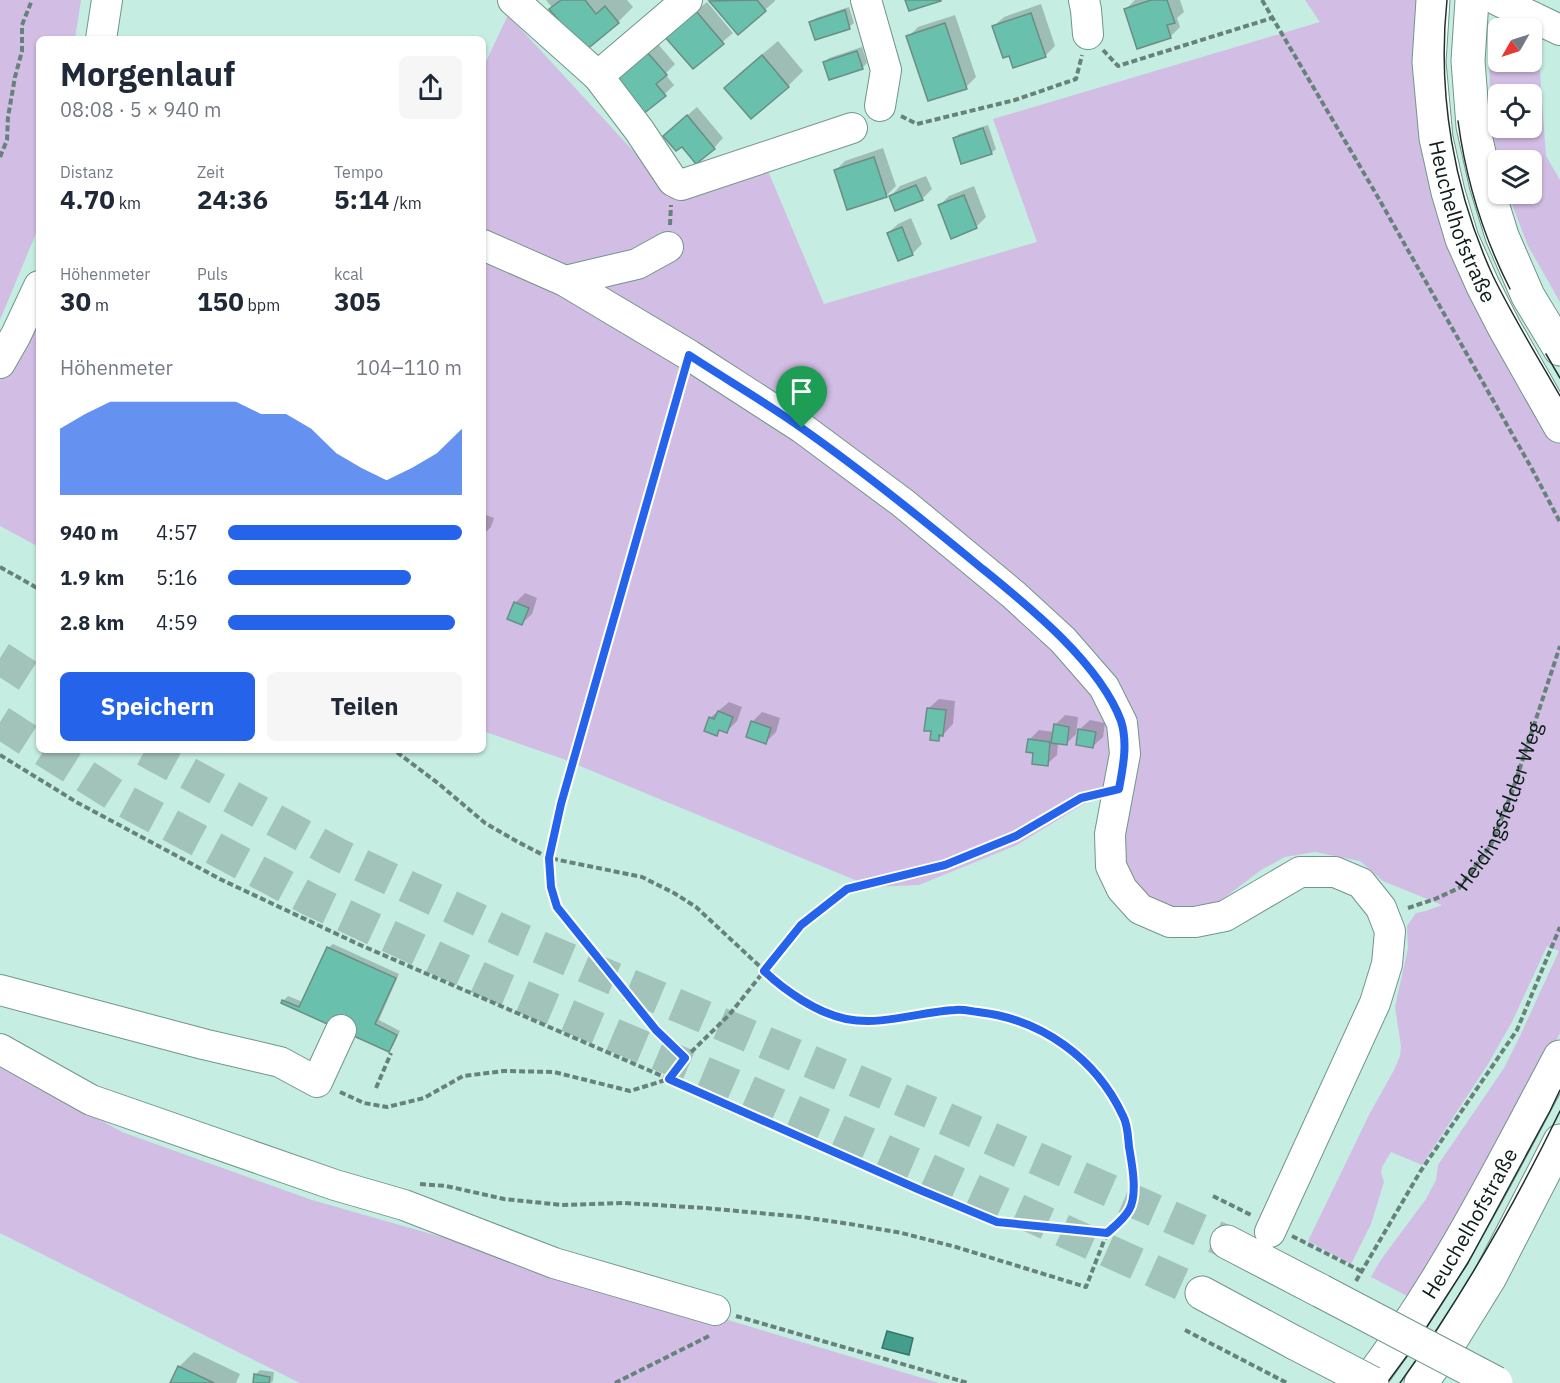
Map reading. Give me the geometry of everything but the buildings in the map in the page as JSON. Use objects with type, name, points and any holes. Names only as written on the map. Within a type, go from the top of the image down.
[{"type":"main road","name":"Heuchelhofstraße","points":[[1432,0],[1429,62],[1436,138],[1448,192],[1462,239],[1504,327],[1560,426]]},
{"type":"main road","name":"Heuchelhofstraße","points":[[1472,0],[1468,62],[1473,126],[1486,184],[1502,236],[1528,296],[1560,350]]},
{"type":"main road","name":"Heuchelhofstraße","points":[[1367,1383],[1404,1331],[1452,1256],[1560,1057]]},
{"type":"main road","name":"Heuchelhofstraße","points":[[1421,1383],[1446,1348],[1490,1277],[1560,1141]]},
{"type":"main road","points":[[1227,1242],[1496,1383]]},
{"type":"main road","points":[[1202,1293],[1372,1383]]},
{"type":"street","points":[[101,36],[107,0]]},
{"type":"street","points":[[513,0],[598,76],[639,130],[673,181],[681,185],[852,128]]},
{"type":"street","points":[[598,76],[687,0]]},
{"type":"street","points":[[866,0],[886,70],[880,106]]},
{"type":"street","points":[[1084,0],[1088,34]]},
{"type":"street","points":[[1497,0],[1560,30]]},
{"type":"street","points":[[486,246],[565,281],[689,355],[802,428],[903,503],[1014,595],[1063,640],[1104,687],[1122,723],[1125,754],[1110,834],[1112,866],[1122,889],[1140,909],[1170,922],[1195,922],[1225,916],[1300,872],[1335,872],[1361,883],[1381,908],[1390,931],[1387,964],[1375,1003],[1269,1232]]},
{"type":"street","points":[[565,281],[637,264],[668,248]]},
{"type":"street","points":[[0,363],[36,292]]},
{"type":"street","points":[[0,990],[280,1062],[317,1082],[341,1030]]},
{"type":"street","points":[[0,1049],[90,1100],[335,1185],[404,1206],[554,1263],[715,1310]]},
{"type":"path","points":[[0,157],[7,140],[15,77],[22,51],[22,25],[32,0]]},
{"type":"path","points":[[1262,0],[1375,192],[1560,522]]},
{"type":"path","points":[[1118,66],[1272,18]]},
{"type":"path","points":[[917,124],[1015,100],[1076,79]]},
{"type":"path","points":[[668,248],[673,181]]},
{"type":"path","points":[[685,1058],[656,1030],[557,907],[551,887],[549,858],[561,804],[689,355]]},
{"type":"path","points":[[0,567],[36,587]]},
{"type":"path","name":"Heidingsfelder Weg","points":[[1384,915],[1435,899],[1459,888],[1491,844],[1512,792],[1560,646]]},
{"type":"path","points":[[398,753],[439,784],[485,824],[549,858],[642,877],[674,893],[696,907],[782,987],[822,1011],[846,1019],[885,1021],[957,1010],[993,1014],[1023,1022],[1054,1037],[1082,1058],[1106,1087],[1124,1118],[1134,1194],[1131,1209],[1107,1233],[1086,1287],[902,1233],[802,1218],[705,1208],[624,1203],[562,1205],[504,1199],[446,1186],[420,1184],[411,1191],[404,1206]]},
{"type":"path","points":[[0,755],[78,803],[222,880],[358,944],[920,1190],[997,1222],[1107,1233]]},
{"type":"path","points":[[317,1082],[364,1103],[387,1107],[424,1098],[463,1076],[504,1071],[554,1072],[630,1091],[669,1079],[685,1058],[729,1015],[801,925],[847,889],[945,865],[1016,836],[1081,798],[1119,789]]},
{"type":"path","points":[[1356,1281],[1420,1172],[1517,1030],[1560,927]]},
{"type":"path","points":[[376,1088],[391,1053]]},
{"type":"path","points":[[1302,1241],[1361,1271]]},
{"type":"path","points":[[615,1383],[715,1332],[715,1310],[968,1383]]},
{"type":"path","points":[[1185,1330],[1287,1383]]},
{"type":"shaded area","points":[[0,0],[81,0],[75,36],[36,36],[36,233],[0,320]]},
{"type":"shaded area","points":[[1305,0],[1423,0],[1421,98],[1548,422],[1560,444],[1560,1033],[1504,1145],[1409,1297],[1371,1277],[1380,1261],[1426,1199],[1436,1180],[1438,1165],[1504,1068],[1559,951],[1547,946],[1512,1022],[1488,1064],[1422,1165],[1391,1152],[1382,1167],[1384,1182],[1371,1224],[1351,1264],[1308,1241],[1400,1056],[1401,1046],[1395,1007],[1408,948],[1407,926],[1416,913],[1442,905],[1383,881],[1360,861],[1315,852],[1285,857],[1261,870],[1219,902],[1191,910],[1164,909],[1137,889],[1124,869],[1124,840],[1129,813],[1097,796],[1017,845],[919,885],[872,887],[563,759],[486,732],[486,62],[508,15],[671,192],[768,171],[824,304],[1037,242],[993,119],[1320,22]]},
{"type":"shaded area","points":[[1490,72],[1540,72],[1541,84],[1490,84]]},
{"type":"shaded area","points":[[1542,100],[1546,156],[1560,180],[1560,302],[1528,246],[1512,204],[1542,204],[1542,150],[1492,150],[1492,138],[1542,138]]},
{"type":"shaded area","points":[[36,325],[36,545],[0,526],[0,380],[29,342]]},
{"type":"shaded area","points":[[0,1064],[122,1132],[312,1200],[627,1290],[939,1383],[300,1383],[0,1233]]},
{"type":"shaded area","points":[[887,1331],[913,1338],[909,1355],[882,1348]]},
{"type":"tunnel","points":[[0,658],[36,681]]},
{"type":"tunnel","points":[[0,722],[36,745]]},
{"type":"tunnel","points":[[49,753],[123,800],[311,900],[495,985],[926,1169],[1202,1293]]},
{"type":"tunnel","points":[[151,753],[339,855],[520,939],[944,1118],[1227,1242]]},
{"type":"tram line","points":[[1447,0],[1444,71],[1447,106],[1459,176],[1468,210],[1493,276],[1560,396]]},
{"type":"tram line","points":[[1458,121],[1477,207],[1500,269],[1510,289]]},
{"type":"tram line","points":[[1546,354],[1560,378]]},
{"type":"tram line","points":[[1387,1383],[1415,1345],[1468,1263],[1560,1090]]},
{"type":"tram line","points":[[1400,1383],[1423,1351],[1486,1251],[1560,1111]]},
{"type":"route","points":[[689,355],[802,428],[903,503],[1014,595],[1063,640],[1104,687],[1122,723],[1125,754],[1119,789],[1081,798],[1016,836],[945,865],[847,889],[801,925],[764,971],[782,987],[822,1011],[846,1019],[885,1021],[957,1010],[993,1014],[1023,1022],[1054,1037],[1082,1058],[1106,1087],[1124,1118],[1131,1158],[1134,1194],[1131,1209],[1107,1233],[997,1222],[669,1079],[685,1058],[656,1030],[557,907],[551,887],[549,858],[561,804],[689,355]]}]
